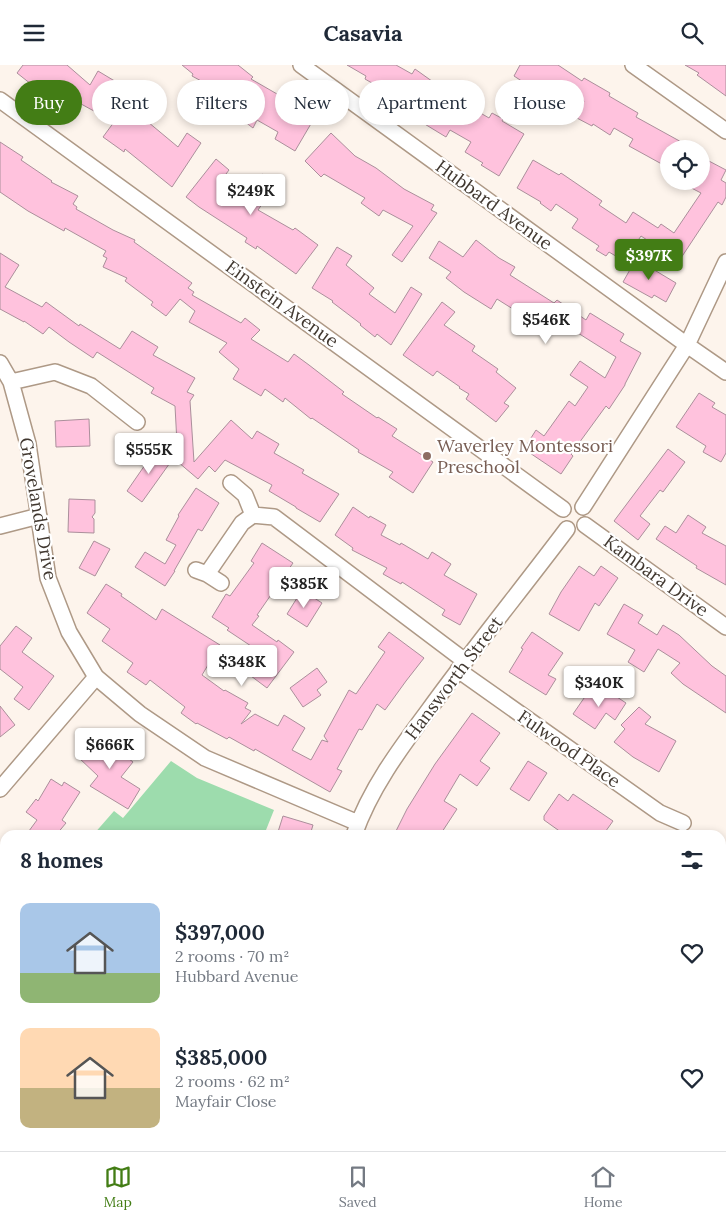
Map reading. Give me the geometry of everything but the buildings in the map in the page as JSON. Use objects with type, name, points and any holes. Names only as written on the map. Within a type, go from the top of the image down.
[{"type":"street","name":"Hubbard Avenue","points":[[300,65],[726,372]]},
{"type":"street","points":[[633,65],[726,131]]},
{"type":"street","name":"Einstein Avenue","points":[[0,100],[563,509]]},
{"type":"street","points":[[583,507],[687,345],[726,262]]},
{"type":"street","name":"Grovelands Drive","points":[[0,363],[11,382],[28,445],[48,578],[69,632],[96,677],[140,714],[205,758],[356,829]]},
{"type":"street","points":[[11,382],[54,373],[91,386],[137,422]]},
{"type":"street","points":[[221,583],[202,572],[242,523],[253,515],[245,495],[231,483]]},
{"type":"street","points":[[571,504],[583,507],[588,515],[588,520],[577,531],[567,529],[561,522],[560,517],[563,509],[571,504]]},
{"type":"street","name":"Fulwood Place","points":[[253,515],[274,517],[462,665],[660,813],[683,823]]},
{"type":"street","points":[[0,526],[39,516]]},
{"type":"street","name":"Kambara Drive","points":[[585,525],[726,627]]},
{"type":"street","name":"Hansworth Street","points":[[356,829],[376,785],[394,758],[462,665],[567,529]]},
{"type":"street","points":[[0,789],[96,677]]},
{"type":"green space","points":[[171,761],[197,778],[274,810],[266,830],[97,830],[114,811],[123,818]]},
{"type":"place","name":"Waverley Montessori Preschool","points":[[427,456]]}]
